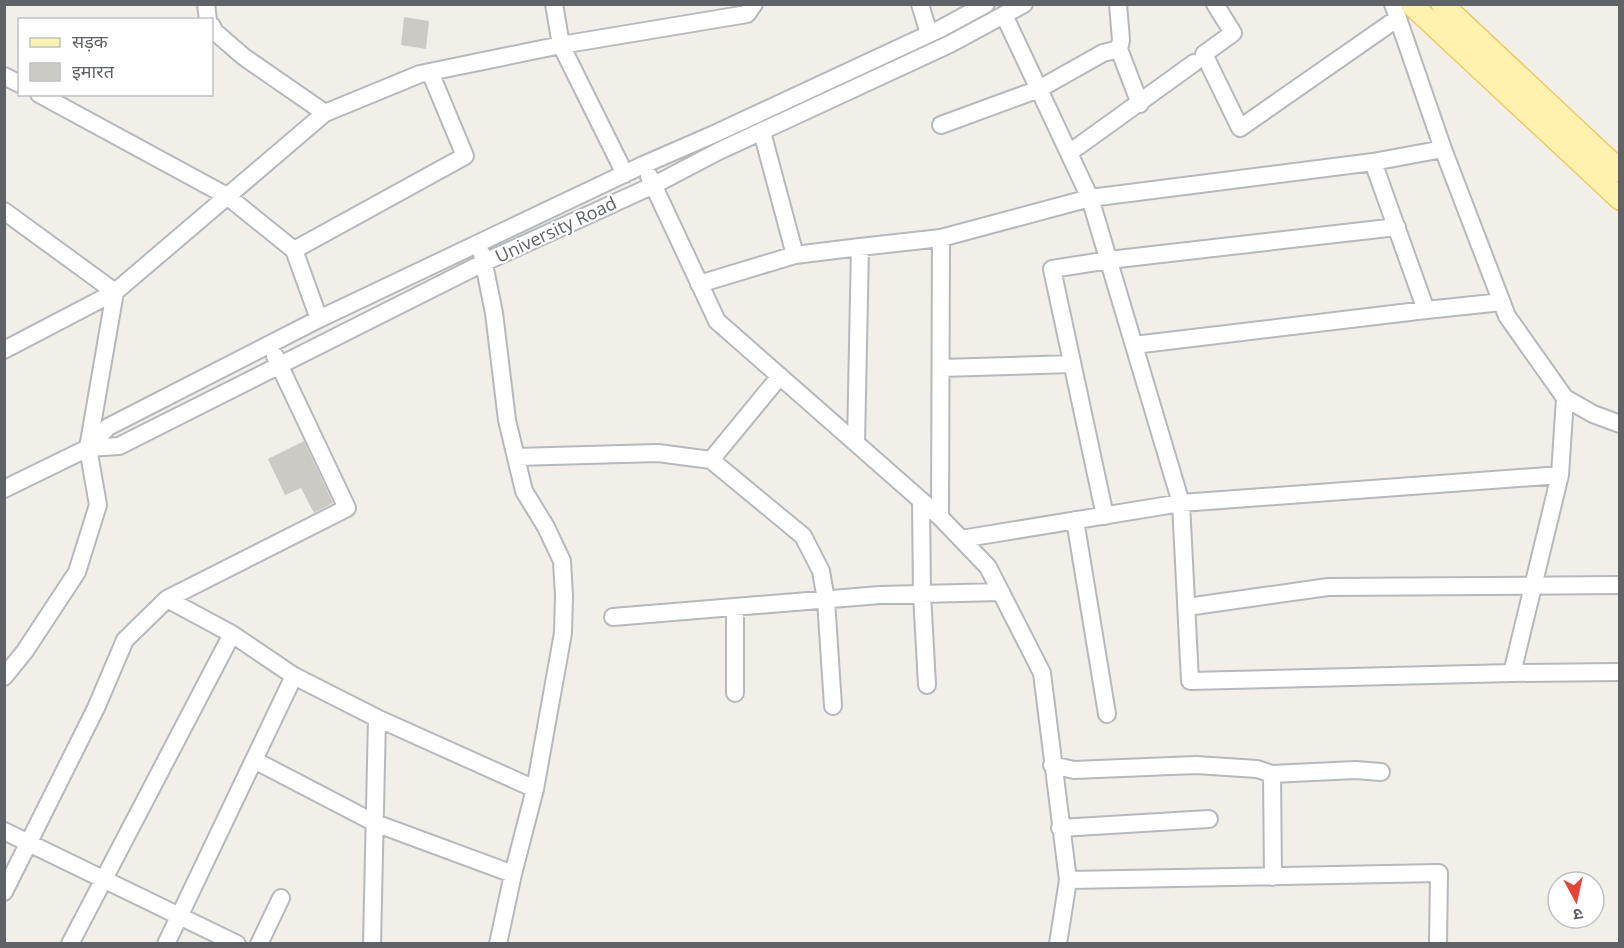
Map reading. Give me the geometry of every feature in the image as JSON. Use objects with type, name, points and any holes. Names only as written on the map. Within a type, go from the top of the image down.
[{"type":"main road","points":[[1442,4],[1620,171]]},
{"type":"main road","points":[[1401,9],[1620,199]]},
{"type":"street","points":[[554,4],[561,45],[625,174]]},
{"type":"street","points":[[4,350],[115,292],[325,112],[420,74],[561,45],[747,14],[754,4]]},
{"type":"street","points":[[920,4],[929,34]]},
{"type":"street","name":"University Road","points":[[4,489],[88,448],[108,427],[319,319],[643,165],[929,34],[986,4]]},
{"type":"street","name":"University Road","points":[[88,448],[119,446],[485,262],[654,185],[950,44],[1024,4]]},
{"type":"street","points":[[1118,4],[1121,40],[1119,49],[1140,104]]},
{"type":"street","points":[[1215,4],[1233,33],[1204,54],[1240,128],[1401,9],[1443,149],[1507,316],[1565,398],[1593,414],[1620,424]]},
{"type":"street","points":[[1004,15],[1090,198],[1181,503],[1190,681],[1620,672]]},
{"type":"street","points":[[213,29],[244,57],[325,112]]},
{"type":"street","points":[[941,125],[1039,89],[1103,53],[1119,49]]},
{"type":"street","points":[[1069,153],[1194,63]]},
{"type":"street","points":[[294,250],[465,156],[430,72]]},
{"type":"street","points":[[4,76],[18,83]]},
{"type":"street","points":[[43,96],[227,196],[294,250],[319,319]]},
{"type":"street","points":[[762,132],[795,255]]},
{"type":"street","points":[[699,284],[795,255],[940,238],[1090,198],[1373,162],[1443,149]]},
{"type":"street","points":[[1373,162],[1426,310]]},
{"type":"street","points":[[643,165],[717,321],[940,517],[988,567],[1042,674],[1068,880],[1058,944]]},
{"type":"street","points":[[4,212],[115,292]]},
{"type":"street","points":[[1104,516],[1052,269],[1109,260],[1397,227]]},
{"type":"street","points":[[940,238],[940,517]]},
{"type":"street","points":[[478,244],[485,262],[494,313],[507,420],[524,491],[546,527],[562,561],[564,596],[563,633],[535,789],[498,944]]},
{"type":"street","points":[[856,443],[860,247]]},
{"type":"street","points":[[4,677],[25,651],[77,572],[98,505],[88,448],[115,292]]},
{"type":"street","points":[[1134,345],[1502,302]]},
{"type":"street","points":[[4,892],[96,708],[125,640],[167,599],[347,508],[270,344]]},
{"type":"street","points":[[941,369],[1072,363]]},
{"type":"street","points":[[711,459],[780,376]]},
{"type":"street","points":[[1512,673],[1560,475],[1565,398]]},
{"type":"street","points":[[516,457],[658,453],[711,459],[803,536],[821,571],[833,706]]},
{"type":"street","points":[[961,539],[1181,503],[1560,475]]},
{"type":"street","points":[[921,500],[922,594],[927,685]]},
{"type":"street","points":[[1075,520],[1107,714]]},
{"type":"street","points":[[1187,607],[1328,587],[1620,585]]},
{"type":"street","points":[[613,617],[825,600],[1001,592]]},
{"type":"street","points":[[167,599],[232,634],[294,676],[377,718],[535,789]]},
{"type":"street","points":[[735,607],[735,693]]},
{"type":"street","points":[[70,944],[232,634]]},
{"type":"street","points":[[166,944],[294,676]]},
{"type":"street","points":[[372,944],[377,718]]},
{"type":"street","points":[[254,760],[375,824],[513,874]]},
{"type":"street","points":[[1052,765],[1074,770],[1196,765],[1257,769],[1272,774],[1355,770],[1381,772]]},
{"type":"street","points":[[1272,774],[1273,877]]},
{"type":"street","points":[[1060,828],[1209,819]]},
{"type":"street","points":[[4,831],[237,944]]},
{"type":"street","points":[[1068,880],[1439,873],[1438,944]]},
{"type":"street","points":[[260,944],[281,898]]},
{"type":"building","points":[[404,17],[429,21],[426,49],[401,45]]},
{"type":"building","points":[[304,441],[333,503],[314,513],[301,488],[285,495],[268,459]]}]
